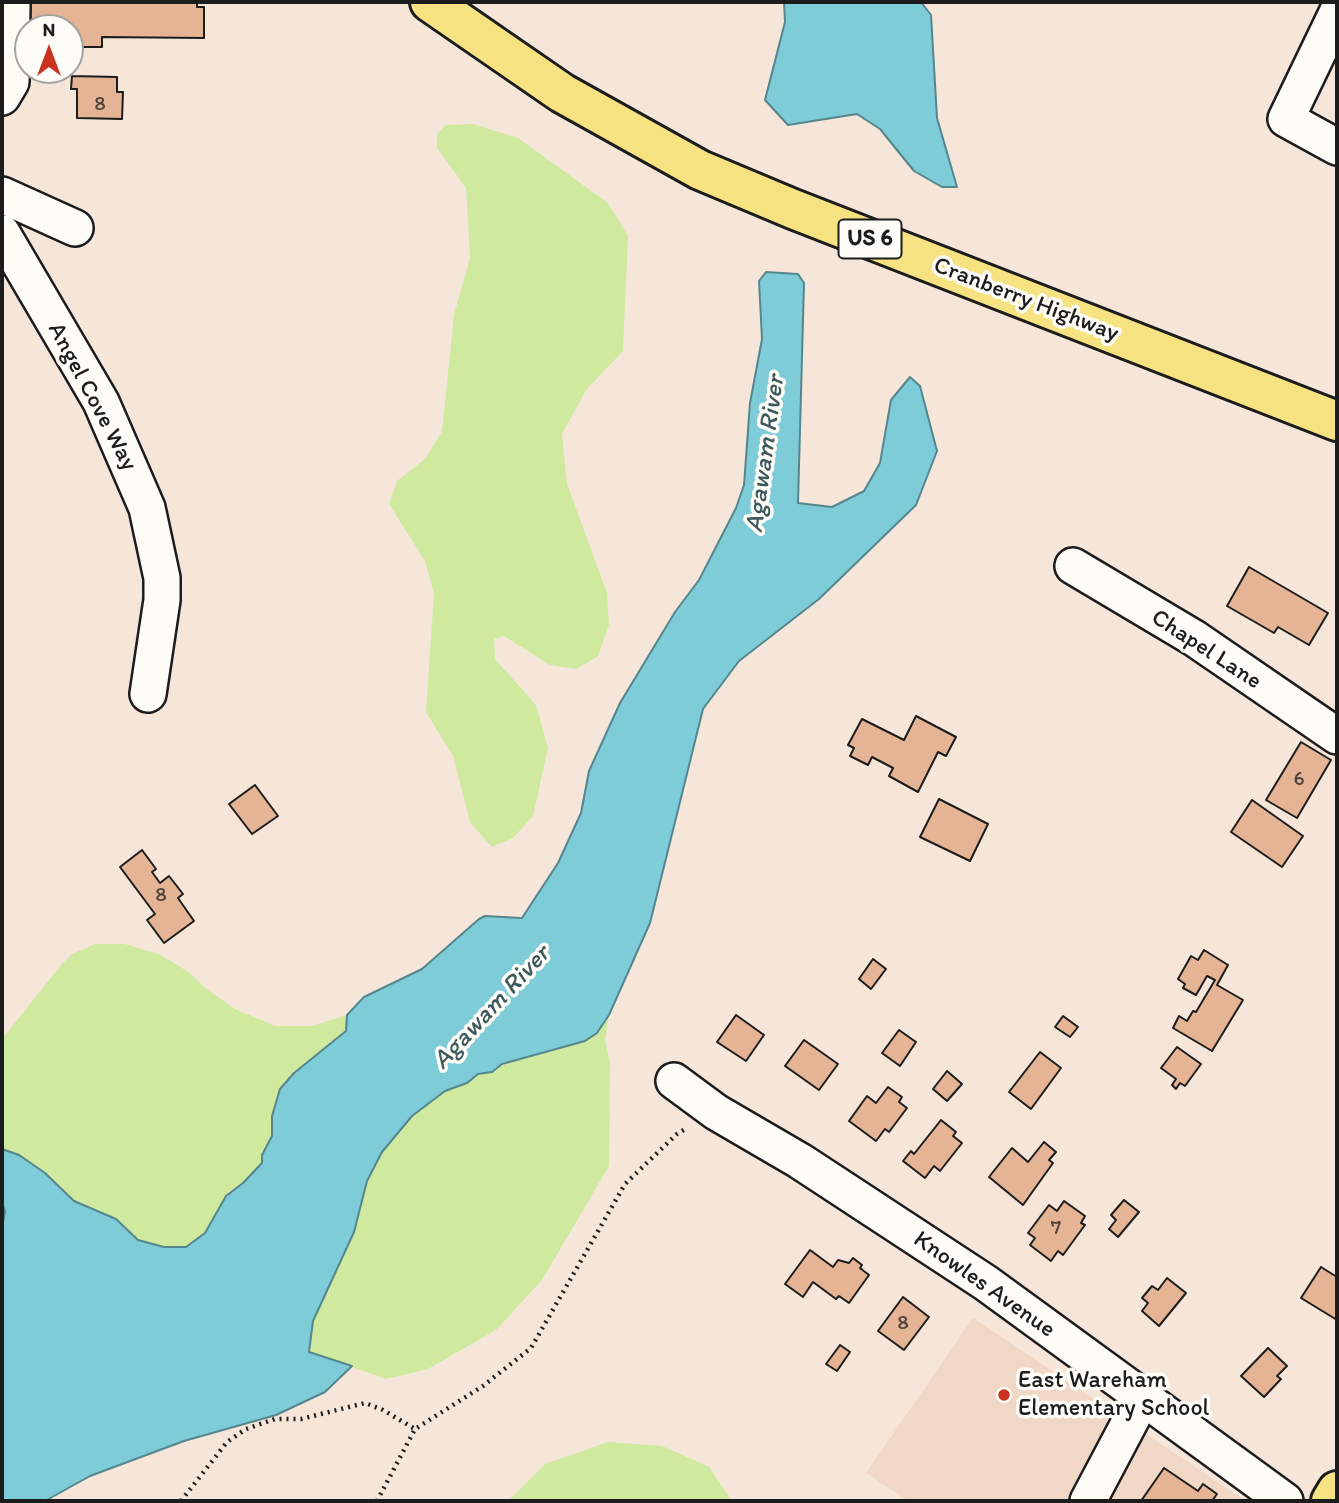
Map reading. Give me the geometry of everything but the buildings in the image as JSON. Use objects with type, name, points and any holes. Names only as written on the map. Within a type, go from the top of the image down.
[{"type":"main road","name":"Cranberry Highway","points":[[430,2],[562,93],[700,170],[805,214],[1337,421]]},
{"type":"main road","points":[[1331,1501],[1337,1491]]},
{"type":"street","points":[[2,97],[11,82],[12,2]]},
{"type":"street","points":[[1337,13],[1286,118],[1337,147]]},
{"type":"street","points":[[2,195],[75,229]]},
{"type":"street","name":"Angel Cove Way","points":[[2,233],[101,402],[147,508],[162,578],[162,600],[148,694]]},
{"type":"street","name":"Chapel Lane","points":[[1073,566],[1194,638],[1337,736]]},
{"type":"street","name":"Knowles Avenue","points":[[674,1081],[716,1112],[800,1161],[962,1268],[1285,1501]]},
{"type":"street","points":[[1088,1501],[1143,1396]]},
{"type":"path","points":[[377,1501],[415,1429],[483,1386],[531,1348],[625,1184],[677,1134],[716,1112]]},
{"type":"path","points":[[181,1501],[226,1442],[246,1429],[275,1419],[301,1419],[365,1403],[415,1429]]},
{"type":"shaded area","name":"East Wareham Elementary School","points":[[973,1318],[1246,1501],[909,1501],[866,1473]]},
{"type":"green space","points":[[473,124],[518,138],[608,203],[628,236],[623,351],[586,390],[562,434],[567,484],[607,593],[609,625],[598,656],[577,669],[550,665],[504,636],[494,639],[495,659],[536,705],[548,748],[533,816],[513,838],[492,847],[470,822],[453,756],[426,712],[434,593],[425,561],[389,504],[397,481],[426,458],[442,431],[454,315],[470,258],[466,188],[437,148],[437,134],[445,125]]},
{"type":"green space","points":[[95,944],[125,944],[161,955],[190,973],[204,987],[235,1009],[275,1026],[312,1026],[347,1015],[346,1031],[294,1073],[280,1089],[272,1116],[272,1136],[262,1155],[262,1162],[243,1183],[226,1196],[205,1233],[186,1247],[164,1247],[138,1240],[116,1219],[74,1201],[45,1173],[19,1155],[2,1149],[2,1039],[61,965],[72,954]]},
{"type":"green space","points":[[609,1015],[605,1040],[610,1063],[609,1166],[542,1280],[496,1330],[428,1369],[386,1379],[309,1352],[313,1321],[354,1232],[367,1181],[382,1152],[412,1116],[445,1091],[467,1083],[478,1074],[597,1033]]},
{"type":"green space","points":[[608,1442],[662,1446],[709,1467],[732,1501],[508,1501],[545,1464]]},
{"type":"water","points":[[784,2],[921,2],[931,15],[937,118],[957,187],[942,187],[914,171],[880,129],[857,114],[788,125],[765,100],[785,22]]},
{"type":"water","name":"Agawam River","points":[[766,272],[798,274],[804,283],[798,503],[832,507],[864,491],[880,463],[891,400],[910,377],[920,386],[937,451],[916,505],[819,599],[739,661],[703,709],[650,923],[609,1015],[597,1033],[585,1041],[502,1064],[492,1072],[478,1074],[467,1083],[445,1091],[412,1116],[382,1152],[367,1181],[354,1232],[313,1321],[309,1352],[352,1366],[325,1392],[276,1415],[184,1441],[90,1476],[45,1501],[2,1501],[2,1228],[5,1211],[2,1203],[2,1149],[19,1155],[45,1173],[74,1201],[116,1219],[138,1240],[164,1247],[186,1247],[205,1233],[226,1196],[262,1163],[262,1155],[272,1136],[272,1116],[280,1089],[294,1073],[346,1031],[347,1015],[364,997],[422,969],[485,916],[522,918],[558,863],[581,813],[589,771],[620,703],[675,612],[699,580],[736,508],[744,485],[750,403],[762,339],[759,281]]},
{"type":"place","name":"East Wareham Elementary School","points":[[1004,1395]]}]
